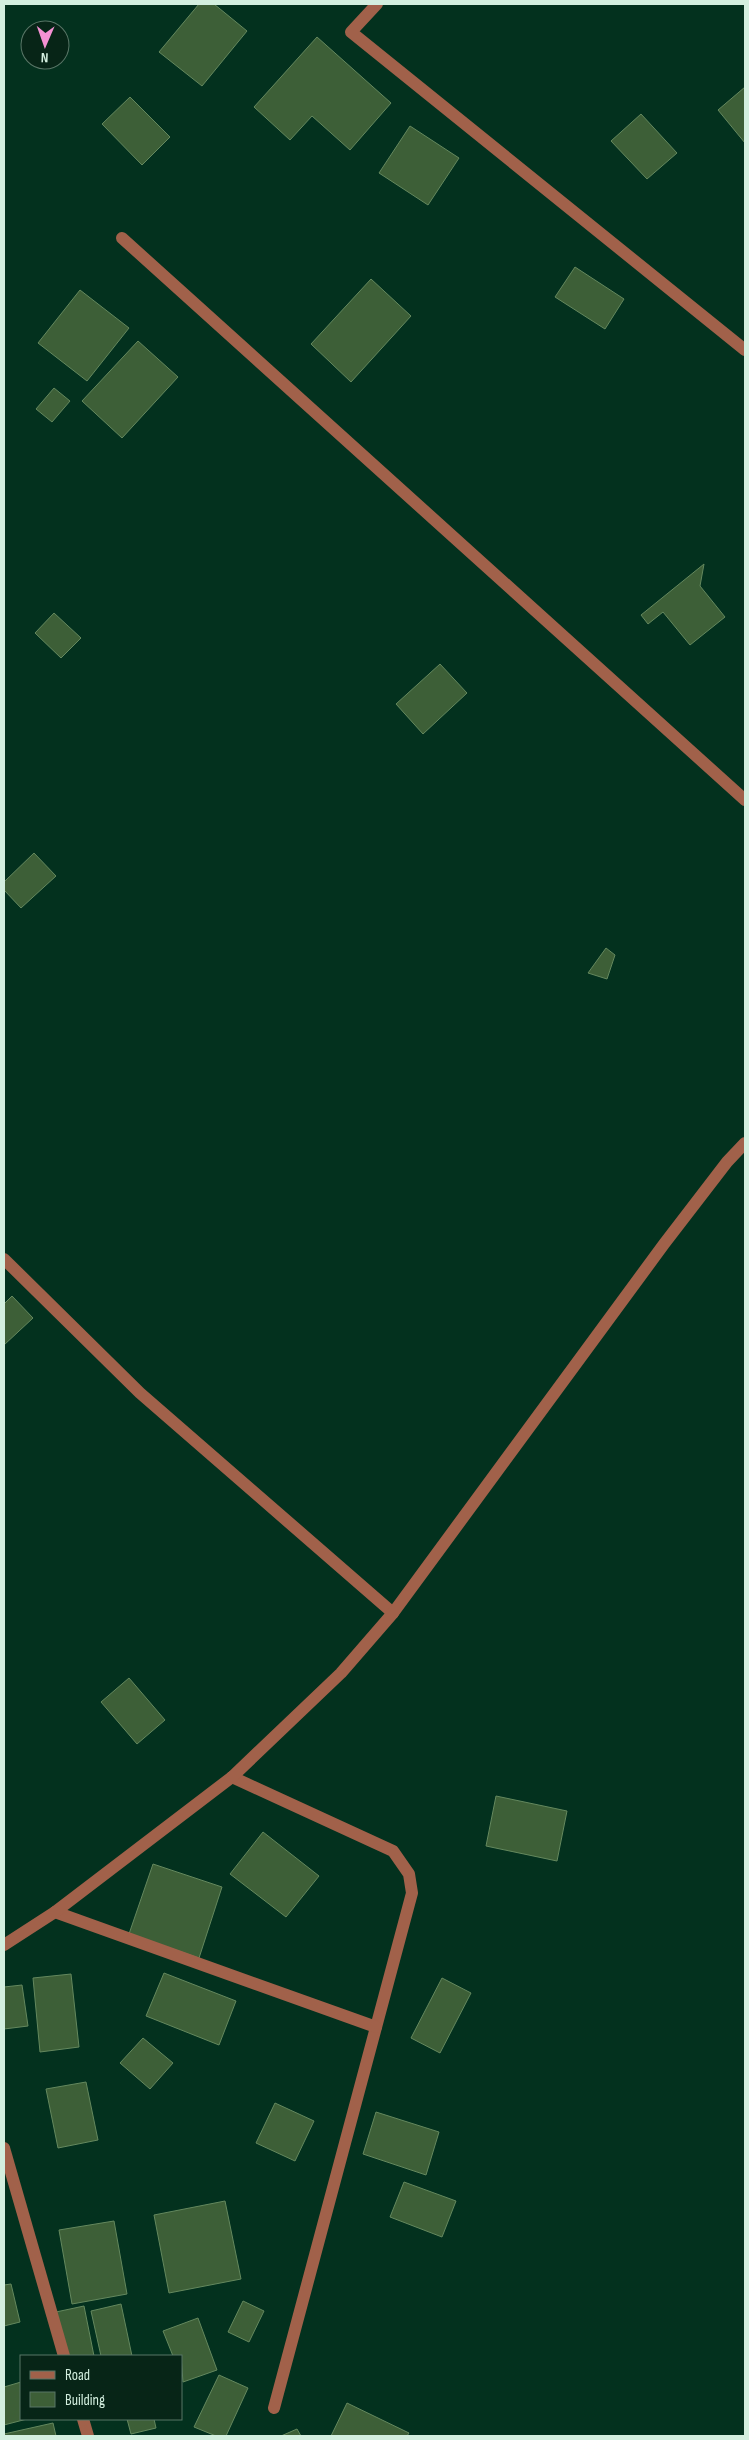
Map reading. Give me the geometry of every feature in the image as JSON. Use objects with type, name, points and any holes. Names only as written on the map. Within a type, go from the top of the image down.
[{"type":"street","points":[[377,4],[351,32],[745,350]]},
{"type":"street","points":[[122,238],[745,800]]},
{"type":"street","points":[[4,1945],[55,1912],[232,1777],[341,1673],[393,1614],[664,1244],[727,1162],[745,1143]]},
{"type":"street","points":[[4,1259],[140,1393],[393,1614]]},
{"type":"street","points":[[232,1777],[393,1851],[409,1874],[412,1893],[274,2408]]},
{"type":"street","points":[[55,1912],[376,2028]]},
{"type":"street","points":[[4,2148],[64,2355]]},
{"type":"street","points":[[83,2420],[88,2436]]},
{"type":"building","points":[[199,4],[214,4],[247,31],[202,86],[159,52]]},
{"type":"building","points":[[317,37],[391,103],[350,150],[312,116],[290,140],[254,107]]},
{"type":"building","points":[[745,87],[745,143],[718,110]]},
{"type":"building","points":[[130,97],[170,137],[142,165],[102,124]]},
{"type":"building","points":[[641,114],[677,153],[647,179],[611,141]]},
{"type":"building","points":[[410,126],[459,158],[428,205],[379,173]]},
{"type":"building","points":[[575,267],[624,299],[605,329],[555,297]]},
{"type":"building","points":[[371,279],[411,316],[351,382],[311,344]]},
{"type":"building","points":[[80,290],[129,328],[87,381],[38,343]]},
{"type":"building","points":[[138,341],[178,377],[122,438],[82,401]]},
{"type":"building","points":[[54,388],[70,401],[52,422],[36,409]]},
{"type":"building","points":[[704,564],[700,586],[725,617],[690,645],[663,612],[648,624],[641,615]]},
{"type":"building","points":[[54,613],[81,638],[61,658],[35,633]]},
{"type":"building","points":[[440,664],[467,693],[423,734],[396,704]]},
{"type":"building","points":[[34,853],[56,876],[21,908],[4,890],[4,882]]},
{"type":"building","points":[[606,948],[615,955],[607,979],[588,973]]},
{"type":"building","points":[[12,1296],[33,1318],[4,1345],[4,1304]]},
{"type":"building","points":[[129,1678],[165,1720],[137,1744],[101,1702]]},
{"type":"building","points":[[496,1796],[567,1811],[557,1861],[486,1846]]},
{"type":"building","points":[[263,1832],[319,1876],[286,1917],[230,1874]]},
{"type":"building","points":[[153,1864],[222,1887],[199,1958],[129,1934]]},
{"type":"building","points":[[164,1973],[236,2001],[219,2045],[146,2016]]},
{"type":"building","points":[[71,1974],[79,2047],[40,2052],[33,1978]]},
{"type":"building","points":[[442,1978],[471,1993],[440,2053],[411,2038]]},
{"type":"building","points":[[22,1985],[28,2026],[4,2029],[4,1987]]},
{"type":"building","points":[[143,2038],[173,2063],[150,2089],[120,2063]]},
{"type":"building","points":[[86,2082],[98,2140],[58,2148],[46,2089]]},
{"type":"building","points":[[275,2103],[314,2121],[295,2161],[256,2143]]},
{"type":"building","points":[[376,2112],[439,2132],[426,2175],[363,2154]]},
{"type":"building","points":[[404,2182],[456,2201],[442,2237],[390,2217]]},
{"type":"building","points":[[225,2201],[241,2279],[169,2293],[154,2215]]},
{"type":"building","points":[[114,2221],[127,2294],[72,2304],[59,2230]]},
{"type":"building","points":[[11,2284],[20,2322],[4,2326],[4,2285]]},
{"type":"building","points":[[243,2301],[264,2311],[249,2342],[228,2332]]},
{"type":"building","points":[[121,2304],[132,2355],[101,2355],[91,2311]]},
{"type":"building","points":[[84,2306],[94,2355],[66,2355],[56,2312]]},
{"type":"building","points":[[198,2318],[217,2370],[183,2382],[182,2355],[173,2355],[163,2331]]},
{"type":"building","points":[[219,2375],[248,2388],[226,2436],[216,2436],[194,2427]]},
{"type":"building","points":[[20,2382],[20,2420],[23,2420],[4,2425],[4,2387]]},
{"type":"building","points":[[347,2403],[409,2433],[407,2436],[331,2436]]},
{"type":"building","points":[[127,2420],[154,2420],[156,2428],[131,2434]]},
{"type":"building","points":[[53,2423],[56,2436],[4,2436],[4,2434]]},
{"type":"building","points":[[297,2429],[301,2436],[281,2436]]}]
